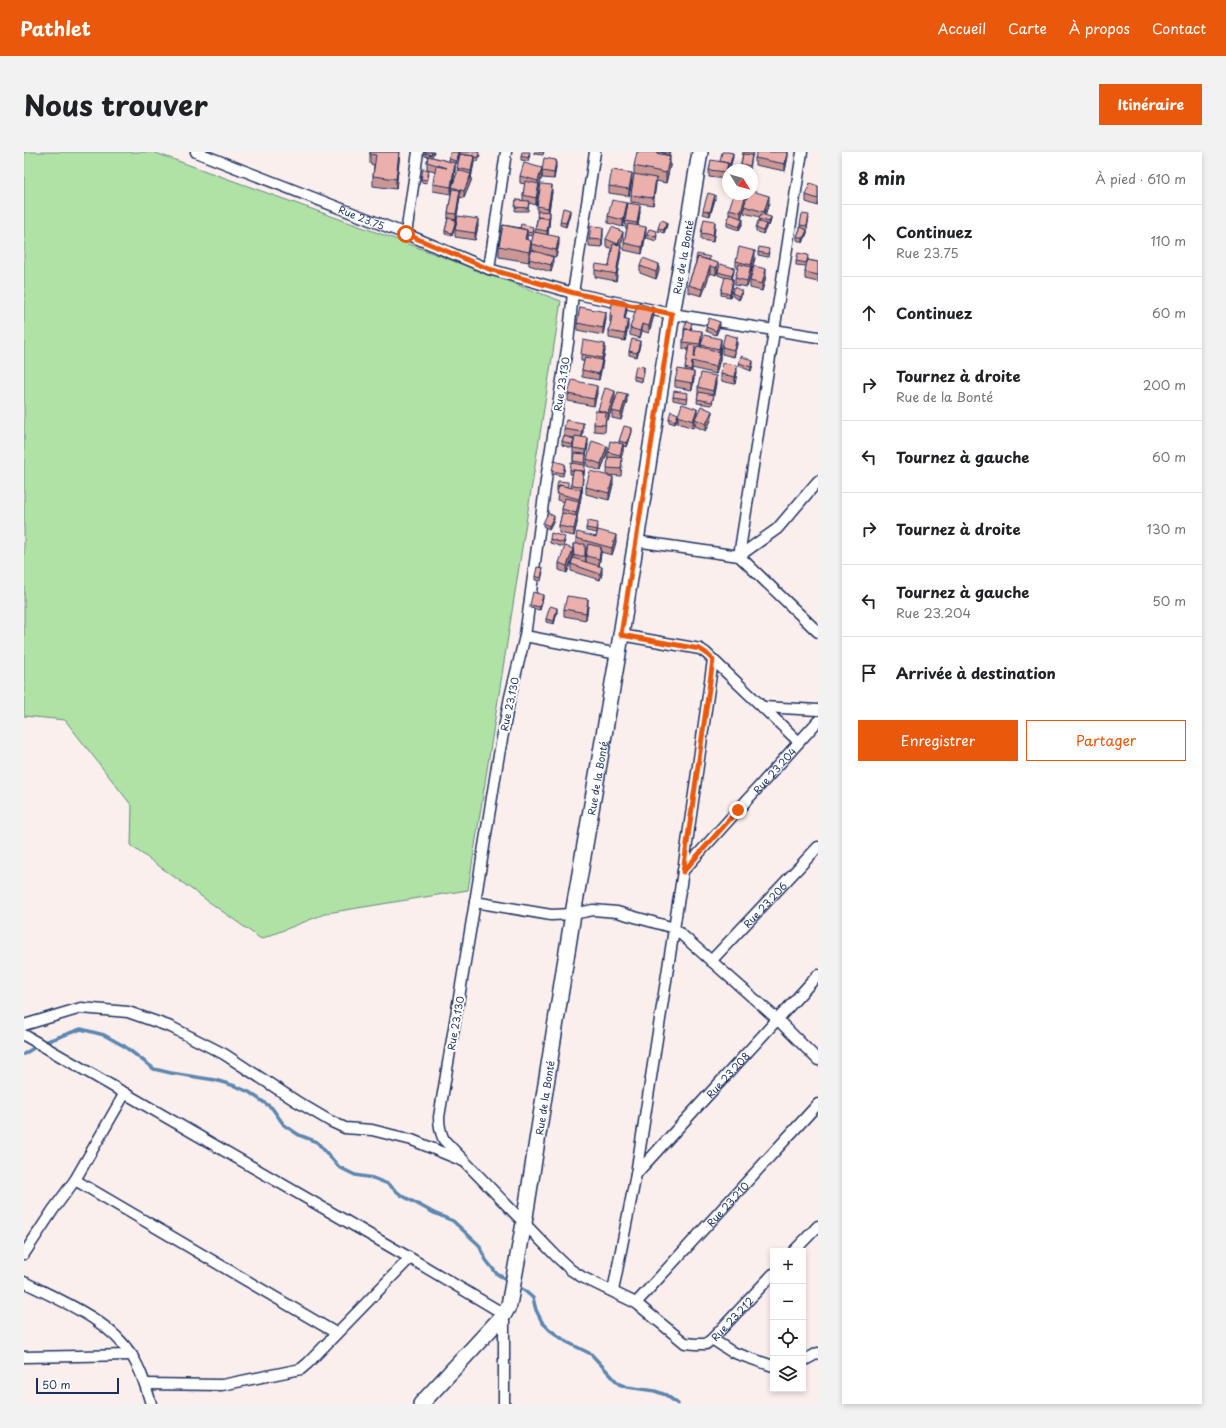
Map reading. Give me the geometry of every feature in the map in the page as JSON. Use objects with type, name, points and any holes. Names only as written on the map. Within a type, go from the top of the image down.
[{"type":"street","name":"Rue 23.75","points":[[196,152],[406,234],[489,269],[574,293],[672,314],[818,337]]},
{"type":"street","points":[[406,234],[418,152]]},
{"type":"street","points":[[489,269],[506,152]]},
{"type":"street","name":"Rue 23.130","points":[[595,152],[568,343],[547,473],[525,636],[510,697],[498,760],[439,1117],[440,1133],[444,1140],[571,1270],[582,1277],[636,1303],[685,1343],[696,1344],[709,1342]]},
{"type":"street","name":"Rue de la Bonté","points":[[504,1404],[506,1310],[519,1253],[573,914],[618,654],[635,540],[700,152]]},
{"type":"street","points":[[739,556],[802,152]]},
{"type":"street","points":[[739,556],[777,528],[818,481]]},
{"type":"street","points":[[635,540],[739,556],[818,632]]},
{"type":"street","points":[[621,635],[700,649],[799,742]]},
{"type":"street","points":[[525,636],[618,654]]},
{"type":"street","points":[[613,1291],[636,1174],[683,872],[713,660]]},
{"type":"street","points":[[763,707],[818,710]]},
{"type":"street","name":"Rue 23.204","points":[[683,872],[818,721]]},
{"type":"street","name":"Rue 23.206","points":[[711,961],[818,846]]},
{"type":"street","points":[[475,902],[551,915],[573,914],[593,910],[618,912],[674,928],[777,1019],[818,1060]]},
{"type":"street","name":"Rue 23.208","points":[[636,1174],[818,975]]},
{"type":"street","points":[[24,1025],[81,1008],[128,1012],[171,1026],[224,1054],[296,1102],[345,1128],[372,1130],[412,1140],[467,1163]]},
{"type":"street","points":[[24,1034],[125,1094],[410,1258],[506,1310],[421,1404]]},
{"type":"street","points":[[24,1254],[75,1180],[125,1094]]},
{"type":"street","name":"Rue 23.210","points":[[636,1303],[818,1104]]},
{"type":"street","points":[[75,1180],[336,1333]]},
{"type":"street","points":[[797,1248],[818,1226]]},
{"type":"street","points":[[145,1384],[222,1385],[301,1369],[308,1364],[336,1333],[410,1258]]},
{"type":"street","name":"Rue 23.212","points":[[709,1342],[770,1277]]},
{"type":"street","points":[[24,1282],[97,1320],[114,1334],[132,1355],[145,1384],[151,1404]]},
{"type":"street","points":[[709,1342],[732,1352],[770,1365]]},
{"type":"street","points":[[806,1360],[818,1353]]},
{"type":"street","points":[[24,1357],[132,1355]]},
{"type":"green space","points":[[24,152],[153,152],[395,239],[561,301],[468,890],[327,913],[261,939],[131,846],[132,806],[65,720],[24,716]]},
{"type":"building","points":[[370,152],[399,152],[396,179],[373,176],[376,155],[370,154]]},
{"type":"building","points":[[425,152],[432,152],[431,155]]},
{"type":"building","points":[[451,152],[458,152],[456,161],[449,159]]},
{"type":"building","points":[[460,152],[479,152],[478,158],[459,154]]},
{"type":"building","points":[[522,152],[530,152],[528,158],[521,156]]},
{"type":"building","points":[[637,152],[656,152],[670,156],[666,173],[634,166]]},
{"type":"building","points":[[661,152],[669,152],[668,155]]},
{"type":"building","points":[[722,152],[733,153],[730,164],[720,161]]},
{"type":"building","points":[[757,152],[787,152],[785,164],[755,158]]},
{"type":"building","points":[[460,154],[474,156],[471,171],[457,168]]},
{"type":"building","points":[[743,154],[752,155],[750,164],[741,164]]},
{"type":"building","points":[[428,156],[455,163],[451,187],[433,184],[436,166],[447,168],[427,162]]},
{"type":"building","points":[[544,158],[556,160],[554,173],[542,171]]},
{"type":"building","points":[[711,160],[728,163],[722,164],[722,172],[709,170]]},
{"type":"building","points":[[524,163],[542,168],[538,181],[520,176]]},
{"type":"building","points":[[423,169],[429,170],[427,180],[421,179]]},
{"type":"building","points":[[458,170],[471,174],[464,191],[452,187]]},
{"type":"building","points":[[612,170],[632,173],[629,189],[609,186]]},
{"type":"building","points":[[634,174],[656,178],[653,198],[631,195]]},
{"type":"building","points":[[525,181],[539,184],[536,198],[523,195]]},
{"type":"building","points":[[810,183],[818,186],[818,199],[806,195]]},
{"type":"building","points":[[541,184],[552,185],[548,208],[537,206]]},
{"type":"building","points":[[452,189],[460,190],[456,214],[448,213]]},
{"type":"building","points":[[708,193],[715,195],[710,212],[703,210]]},
{"type":"building","points":[[758,193],[769,196],[764,212],[744,206],[746,200],[758,200]]},
{"type":"building","points":[[516,200],[529,201],[528,208],[515,207]]},
{"type":"building","points":[[612,200],[627,203],[623,220],[608,216]]},
{"type":"building","points":[[732,200],[744,200],[741,212],[729,209]]},
{"type":"building","points":[[628,203],[640,205],[637,223],[625,221]]},
{"type":"building","points":[[563,208],[570,210],[566,223],[560,222]]},
{"type":"building","points":[[538,211],[550,212],[549,218],[537,217]]},
{"type":"building","points":[[730,214],[743,219],[739,227],[727,222]]},
{"type":"building","points":[[761,214],[771,217],[769,222],[759,219]]},
{"type":"building","points":[[802,214],[809,215],[807,226],[800,225]]},
{"type":"building","points":[[458,216],[478,219],[475,233],[455,230]]},
{"type":"building","points":[[538,217],[549,219],[547,231],[535,229]]},
{"type":"building","points":[[448,218],[456,220],[452,233],[445,231]]},
{"type":"building","points":[[704,219],[715,221],[713,235],[701,233]]},
{"type":"building","points":[[661,220],[667,222],[664,230],[658,228]]},
{"type":"building","points":[[758,221],[766,224],[763,231],[756,228]]},
{"type":"building","points":[[521,224],[533,227],[532,233],[520,228]]},
{"type":"building","points":[[628,224],[646,227],[642,247],[624,243]]},
{"type":"building","points":[[503,225],[527,230],[525,239],[531,241],[529,252],[499,246]]},
{"type":"building","points":[[591,226],[603,227],[602,240],[589,239]]},
{"type":"building","points":[[612,227],[623,232],[618,244],[606,239]]},
{"type":"building","points":[[801,227],[807,230],[803,239],[797,236]]},
{"type":"building","points":[[649,229],[657,231],[656,237],[647,234]]},
{"type":"building","points":[[534,232],[559,237],[556,250],[531,244]]},
{"type":"building","points":[[613,244],[621,245],[616,274],[595,270],[596,264],[609,266]]},
{"type":"building","points":[[739,247],[755,251],[751,265],[736,261]]},
{"type":"building","points":[[759,247],[769,249],[768,254],[758,252]]},
{"type":"building","points":[[532,250],[553,257],[551,265],[529,259]]},
{"type":"building","points":[[798,253],[808,255],[807,263],[796,261]]},
{"type":"building","points":[[697,254],[710,257],[709,260],[698,257],[697,260]]},
{"type":"building","points":[[698,257],[718,263],[716,268],[710,266],[702,289],[688,285]]},
{"type":"building","points":[[643,258],[659,264],[656,272],[640,266]]},
{"type":"building","points":[[807,260],[818,262],[818,275],[805,272]]},
{"type":"building","points":[[720,264],[734,268],[732,276],[718,272]]},
{"type":"building","points":[[739,264],[751,267],[747,281],[735,278]]},
{"type":"building","points":[[754,266],[766,269],[762,284],[750,281]]},
{"type":"building","points":[[725,277],[733,279],[730,294],[721,292]]},
{"type":"building","points":[[734,287],[742,291],[739,296],[732,293]]},
{"type":"building","points":[[613,299],[627,302],[624,319],[628,319],[625,334],[609,331]]},
{"type":"building","points":[[638,303],[654,308],[649,326],[642,324],[640,331],[630,328]]},
{"type":"building","points":[[580,307],[606,312],[603,328],[577,323]]},
{"type":"building","points":[[709,318],[720,322],[716,331],[706,327]]},
{"type":"building","points":[[687,321],[692,323],[690,329],[685,330],[684,329]]},
{"type":"building","points":[[685,329],[702,331],[700,344],[683,342]]},
{"type":"building","points":[[725,334],[737,337],[734,350],[722,347]]},
{"type":"building","points":[[704,335],[721,339],[719,349],[701,345]]},
{"type":"building","points":[[632,339],[640,341],[637,353],[629,351]]},
{"type":"building","points":[[583,340],[605,344],[602,358],[581,354]]},
{"type":"building","points":[[689,345],[695,346],[694,358],[697,346],[720,352],[716,367],[692,361],[691,370],[685,368]]},
{"type":"building","points":[[741,356],[753,361],[751,367],[739,363]]},
{"type":"building","points":[[585,357],[602,360],[599,374],[582,370]]},
{"type":"building","points":[[722,363],[737,365],[735,377],[721,374]]},
{"type":"building","points":[[636,366],[644,367],[642,378],[634,376]]},
{"type":"building","points":[[678,369],[694,372],[692,383],[675,380]]},
{"type":"building","points":[[701,373],[716,376],[713,391],[698,387]]},
{"type":"building","points":[[572,380],[597,386],[594,399],[568,394]]},
{"type":"building","points":[[605,388],[615,391],[608,413],[598,410]]},
{"type":"building","points":[[674,391],[688,393],[687,399],[673,397]]},
{"type":"building","points":[[618,392],[627,394],[621,413],[612,411]]},
{"type":"building","points":[[699,392],[714,395],[712,402],[697,399]]},
{"type":"building","points":[[682,404],[697,409],[693,421],[678,416]]},
{"type":"building","points":[[701,406],[712,411],[706,424],[695,419]]},
{"type":"building","points":[[595,411],[606,412],[605,425],[594,424]]},
{"type":"building","points":[[671,411],[678,414],[675,421],[669,418]]},
{"type":"building","points":[[566,420],[583,423],[582,432],[564,429]]},
{"type":"building","points":[[624,426],[632,428],[627,443],[619,441]]},
{"type":"building","points":[[564,436],[574,439],[572,445],[562,441]]},
{"type":"building","points":[[575,436],[588,438],[586,450],[573,448]]},
{"type":"building","points":[[592,441],[607,446],[601,464],[587,459]]},
{"type":"building","points":[[610,441],[623,444],[620,455],[608,452]]},
{"type":"building","points":[[574,453],[586,454],[585,463],[573,461]]},
{"type":"building","points":[[608,457],[622,458],[621,469],[607,468]]},
{"type":"building","points":[[554,461],[565,464],[563,473],[552,471]]},
{"type":"building","points":[[571,463],[585,465],[584,472],[570,470]]},
{"type":"building","points":[[573,470],[583,471],[582,486],[571,485]]},
{"type":"building","points":[[590,471],[613,477],[609,493],[586,487]]},
{"type":"building","points":[[558,481],[568,482],[568,487],[559,485],[559,487],[557,487]]},
{"type":"building","points":[[559,485],[581,490],[579,499],[557,493]]},
{"type":"building","points":[[565,498],[579,501],[576,513],[562,509]]},
{"type":"building","points":[[548,513],[554,516],[549,526],[543,523]]},
{"type":"building","points":[[562,513],[577,516],[574,529],[559,526]]},
{"type":"building","points":[[588,521],[598,523],[597,530],[586,528]]},
{"type":"building","points":[[598,530],[616,535],[612,548],[576,538],[577,532],[596,537]]},
{"type":"building","points":[[551,533],[565,537],[563,543],[550,539]]},
{"type":"building","points":[[573,544],[585,544],[585,556],[574,556]]},
{"type":"building","points":[[588,544],[601,547],[599,559],[586,556]]},
{"type":"building","points":[[565,546],[573,549],[567,566],[559,563]]},
{"type":"building","points":[[573,558],[602,567],[600,574],[571,564]]},
{"type":"building","points":[[537,567],[543,568],[541,578],[535,576]]},
{"type":"building","points":[[533,592],[543,595],[540,607],[530,605]]},
{"type":"building","points":[[567,596],[588,599],[586,613],[564,609]]},
{"type":"building","points":[[550,606],[557,608],[554,621],[546,619]]},
{"type":"waterway","points":[[24,1054],[42,1043],[81,1029],[104,1035],[124,1046],[154,1069],[215,1080],[249,1092],[272,1108],[284,1125],[299,1135],[317,1142],[339,1167],[355,1175],[373,1178],[388,1184],[401,1195],[434,1213],[453,1221],[479,1245],[486,1260],[497,1274],[509,1281]]},
{"type":"waterway","points":[[516,1285],[533,1298],[536,1310],[542,1322],[550,1330],[567,1342],[591,1354],[619,1384],[627,1387],[655,1391],[666,1395],[678,1404]]},
{"type":"route","points":[[406,234],[489,269],[574,293],[672,314],[621,635],[700,649],[713,660],[683,872],[738,810]]}]
